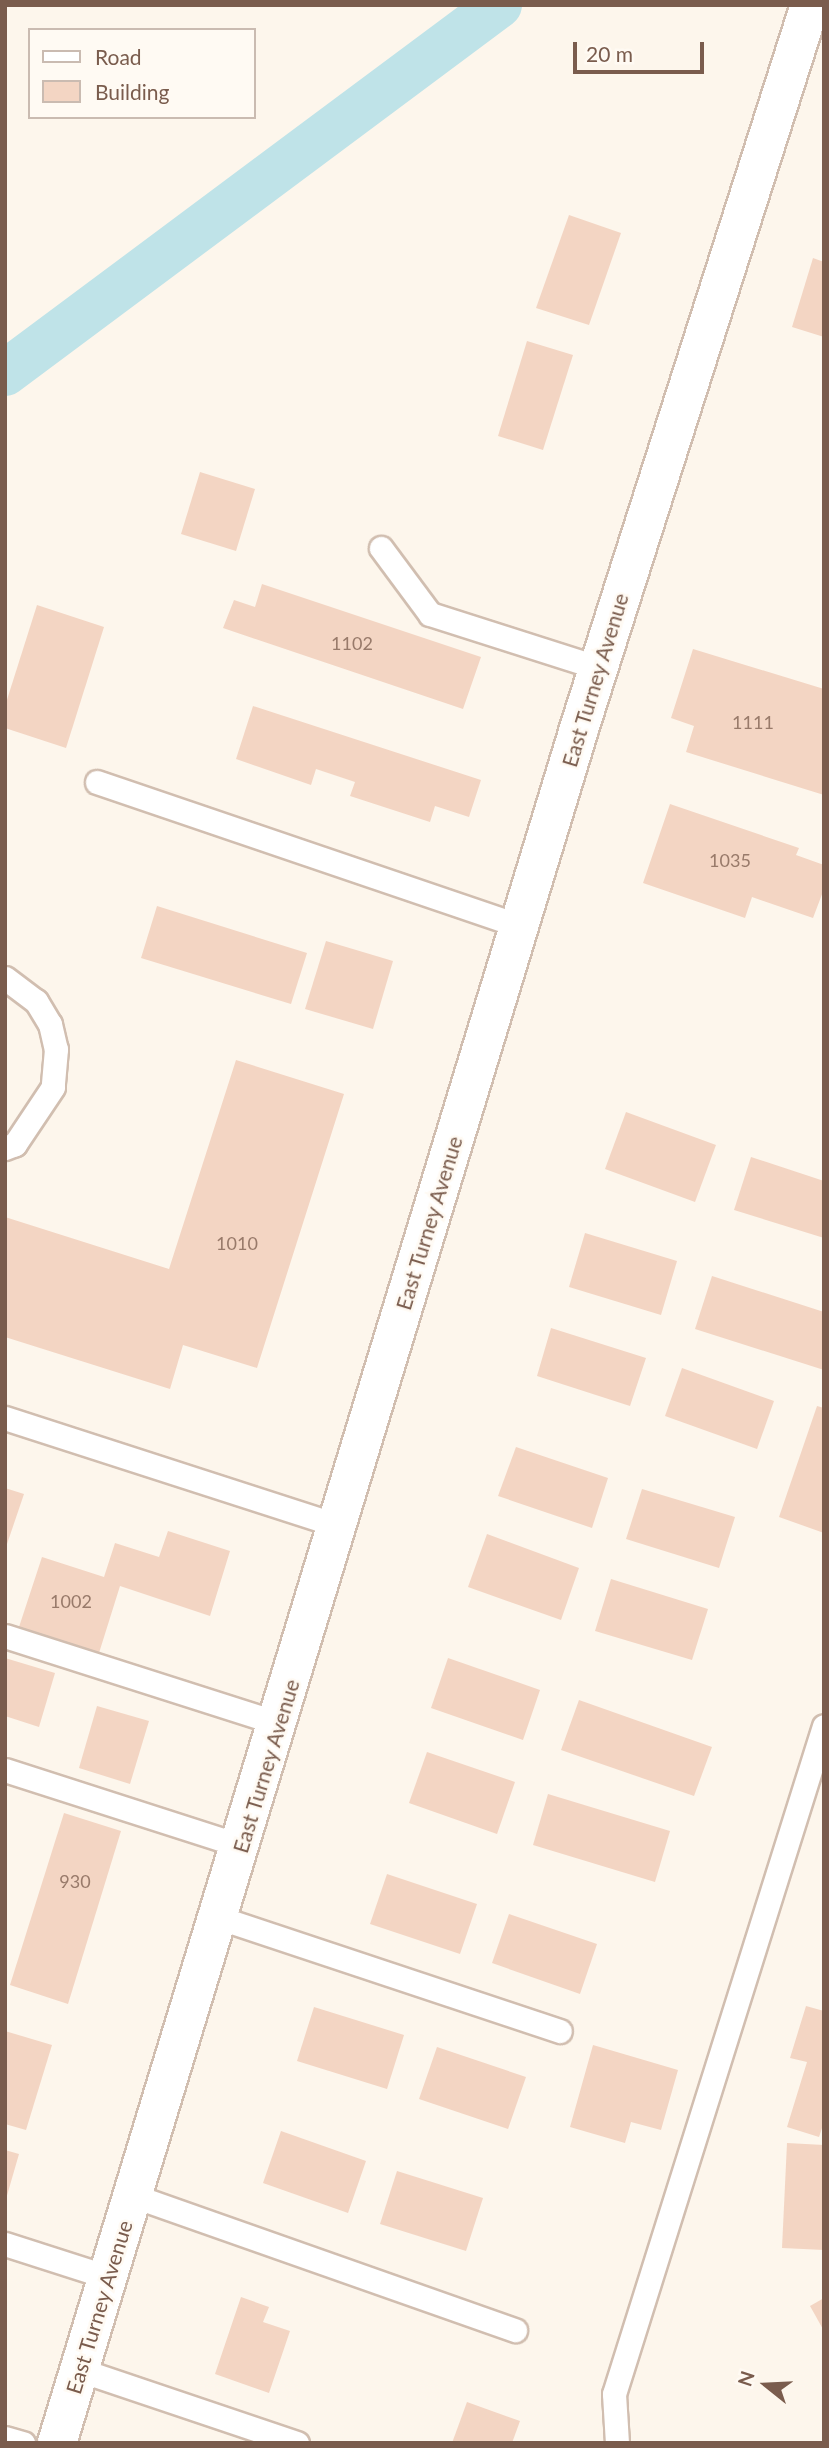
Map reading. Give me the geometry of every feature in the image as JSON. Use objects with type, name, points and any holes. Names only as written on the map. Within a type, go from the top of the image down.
[{"type":"street","name":"East Turney Avenue","points":[[57,2443],[242,1846],[519,926],[810,5]]},
{"type":"lane","points":[[381,548],[430,614],[599,668]]},
{"type":"lane","points":[[97,782],[519,926]]},
{"type":"lane","points":[[5,978],[36,1001],[50,1024],[55,1049],[52,1087],[15,1144],[5,1148]]},
{"type":"lane","points":[[5,1418],[339,1526]]},
{"type":"lane","points":[[5,1636],[278,1723]]},
{"type":"lane","points":[[617,2443],[614,2395],[824,1726]]},
{"type":"lane","points":[[5,1770],[242,1846]]},
{"type":"lane","points":[[220,1918],[561,2031]]},
{"type":"lane","points":[[134,2196],[514,2330]]},
{"type":"lane","points":[[5,2244],[108,2277]]},
{"type":"lane","points":[[80,2370],[297,2443]]},
{"type":"lane","points":[[5,2438],[23,2443]]},
{"type":"building","points":[[569,215],[621,233],[589,325],[536,308]]},
{"type":"building","points":[[813,258],[824,262],[824,337],[792,327]]},
{"type":"building","points":[[527,341],[573,355],[543,450],[498,436]]},
{"type":"building","points":[[200,472],[255,489],[236,551],[181,534]]},
{"type":"building","points":[[262,584],[481,657],[463,709],[223,628],[234,600],[255,607]]},
{"type":"building","points":[[37,605],[104,627],[66,748],[5,728],[5,706]]},
{"type":"building","points":[[693,649],[824,689],[824,795],[686,752],[694,726],[671,718]]},
{"type":"building","points":[[253,706],[481,780],[469,817],[435,806],[430,822],[350,796],[355,782],[316,769],[311,785],[236,759]]},
{"type":"building","points":[[670,804],[799,848],[796,855],[824,865],[824,889],[813,918],[752,897],[745,918],[643,883]]},
{"type":"building","points":[[157,906],[307,953],[291,1004],[141,958]]},
{"type":"building","points":[[326,941],[393,961],[373,1029],[305,1009]]},
{"type":"building","points":[[236,1060],[344,1094],[257,1368],[183,1345],[170,1389],[5,1337],[5,1217],[169,1269]]},
{"type":"building","points":[[626,1112],[716,1145],[695,1202],[605,1169]]},
{"type":"building","points":[[751,1157],[824,1181],[824,1238],[734,1210]]},
{"type":"building","points":[[585,1233],[677,1261],[661,1315],[569,1287]]},
{"type":"building","points":[[712,1276],[824,1312],[824,1370],[695,1329]]},
{"type":"building","points":[[551,1328],[646,1358],[630,1406],[537,1376]]},
{"type":"building","points":[[682,1368],[774,1401],[757,1449],[665,1416]]},
{"type":"building","points":[[817,1406],[824,1408],[824,1533],[779,1517]]},
{"type":"building","points":[[516,1447],[608,1478],[592,1528],[498,1496]]},
{"type":"building","points":[[5,1488],[24,1494],[6,1547],[5,1547]]},
{"type":"building","points":[[642,1489],[735,1517],[719,1568],[626,1539]]},
{"type":"building","points":[[168,1531],[230,1551],[210,1616],[120,1586],[99,1653],[19,1627],[42,1557],[104,1577],[115,1543],[159,1557]]},
{"type":"building","points":[[487,1534],[579,1568],[561,1620],[468,1587]]},
{"type":"building","points":[[611,1579],[708,1609],[692,1660],[595,1631]]},
{"type":"building","points":[[5,1658],[55,1673],[39,1727],[5,1716]]},
{"type":"building","points":[[448,1658],[540,1690],[523,1740],[431,1708]]},
{"type":"building","points":[[579,1700],[712,1747],[694,1796],[561,1750]]},
{"type":"building","points":[[97,1706],[149,1721],[130,1784],[79,1768]]},
{"type":"building","points":[[427,1752],[515,1782],[497,1834],[409,1803]]},
{"type":"building","points":[[548,1794],[670,1831],[655,1882],[533,1845]]},
{"type":"building","points":[[64,1813],[121,1831],[68,2004],[10,1985]]},
{"type":"building","points":[[387,1874],[477,1904],[460,1954],[370,1924]]},
{"type":"building","points":[[509,1914],[597,1944],[580,1994],[492,1963]]},
{"type":"building","points":[[806,2006],[824,2011],[824,2122],[819,2137],[787,2127],[807,2062],[790,2058]]},
{"type":"building","points":[[314,2007],[404,2035],[387,2089],[297,2061]]},
{"type":"building","points":[[5,2031],[52,2045],[26,2130],[5,2124]]},
{"type":"building","points":[[593,2045],[678,2070],[661,2130],[631,2122],[625,2143],[570,2127]]},
{"type":"building","points":[[437,2047],[526,2077],[508,2129],[419,2099]]},
{"type":"building","points":[[281,2131],[366,2161],[348,2213],[263,2183]]},
{"type":"building","points":[[787,2143],[824,2145],[824,2250],[782,2248]]},
{"type":"building","points":[[5,2150],[19,2154],[6,2199],[5,2199]]},
{"type":"building","points":[[397,2171],[483,2198],[466,2251],[380,2224]]},
{"type":"building","points":[[241,2297],[269,2307],[263,2322],[290,2331],[269,2393],[215,2374]]},
{"type":"building","points":[[824,2298],[824,2331],[810,2306]]},
{"type":"building","points":[[467,2402],[520,2421],[512,2443],[452,2443]]},
{"type":"waterway","points":[[5,373],[499,5]]}]
